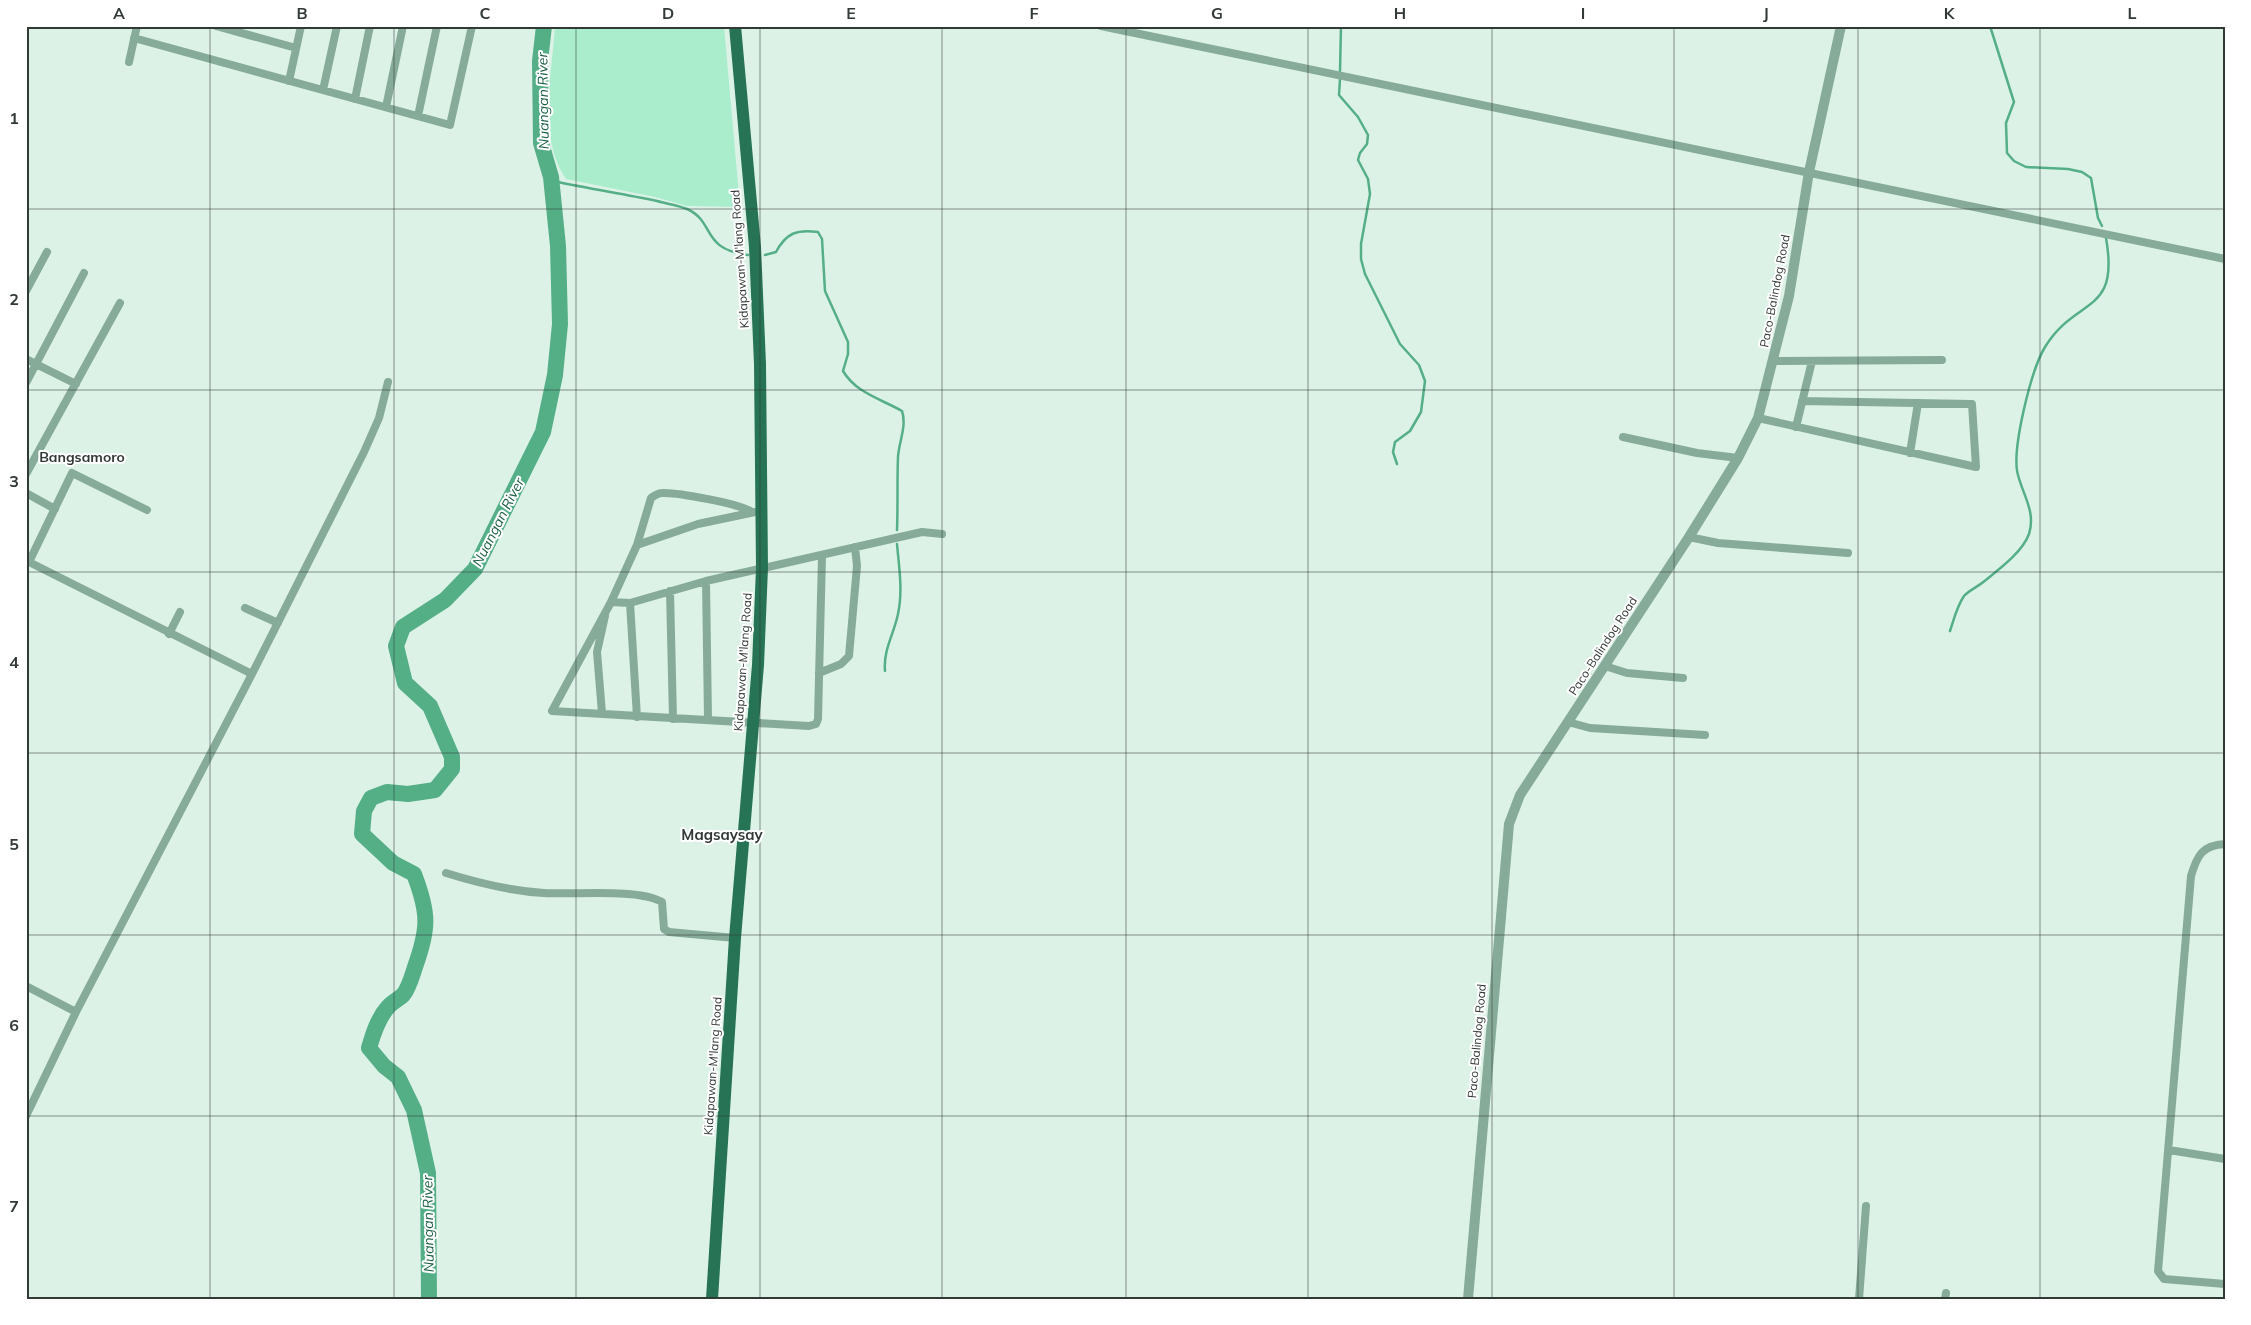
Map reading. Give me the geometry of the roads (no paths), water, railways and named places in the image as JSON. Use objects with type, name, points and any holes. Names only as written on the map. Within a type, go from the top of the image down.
[{"type":"main road","name":"Kidapawan-M'lang Road","points":[[712,1299],[735,938],[753,722],[762,568],[757,511],[760,364],[755,247],[735,26]]},
{"type":"street","points":[[129,62],[137,26]]},
{"type":"street","points":[[216,26],[240,29],[296,48]]},
{"type":"street","points":[[289,81],[300,26]]},
{"type":"street","points":[[323,90],[337,26]]},
{"type":"street","points":[[355,99],[370,26]]},
{"type":"street","points":[[386,107],[403,26]]},
{"type":"street","points":[[418,116],[437,26]]},
{"type":"street","points":[[134,38],[450,125],[472,26]]},
{"type":"street","points":[[1101,26],[2225,258]]},
{"type":"street","name":"Paco-Balindog Road","points":[[1468,1299],[1510,824],[1520,795],[1689,537],[1738,458],[1758,418],[1789,296],[1809,172],[1841,26]]},
{"type":"street","points":[[26,291],[46,252]]},
{"type":"street","points":[[26,383],[84,273]]},
{"type":"street","points":[[26,474],[120,303]]},
{"type":"street","points":[[26,359],[76,384]]},
{"type":"street","points":[[1774,361],[1942,360]]},
{"type":"street","points":[[1796,427],[1812,361]]},
{"type":"street","points":[[26,1116],[76,1012],[252,674],[364,452],[379,418],[388,382]]},
{"type":"street","points":[[1758,418],[1976,467],[1972,404],[1802,401]]},
{"type":"street","points":[[1910,453],[1918,403]]},
{"type":"street","points":[[1623,437],[1697,453],[1738,458]]},
{"type":"street","points":[[147,510],[72,473],[29,562],[169,634],[252,674]]},
{"type":"street","points":[[26,493],[55,509]]},
{"type":"street","points":[[757,511],[733,505],[658,493],[651,498],[637,545],[609,605],[552,711],[809,726],[816,724],[818,719],[822,556]]},
{"type":"street","points":[[637,545],[698,524],[757,511]]},
{"type":"street","points":[[609,605],[630,602],[706,581],[922,532],[942,534]]},
{"type":"street","points":[[1689,537],[1718,543],[1848,553]]},
{"type":"street","points":[[819,673],[841,664],[849,656],[857,566],[856,548]]},
{"type":"street","points":[[706,581],[708,719]]},
{"type":"street","points":[[670,591],[673,719]]},
{"type":"street","points":[[630,602],[638,717]]},
{"type":"street","points":[[602,713],[597,652],[609,605]]},
{"type":"street","points":[[245,608],[278,623]]},
{"type":"street","points":[[169,634],[180,612]]},
{"type":"street","points":[[1605,666],[1627,673],[1683,678]]},
{"type":"street","points":[[1568,722],[1590,728],[1704,735]]},
{"type":"street","points":[[2225,844],[2207,847],[2201,852],[2191,876],[2169,1150],[2161,1214],[2159,1275],[2164,1279],[2225,1284]]},
{"type":"street","points":[[446,873],[488,886],[543,893],[644,896],[662,902],[663,924],[664,929],[668,932],[735,938]]},
{"type":"street","points":[[26,986],[76,1012]]},
{"type":"street","points":[[2169,1150],[2225,1159]]},
{"type":"street","points":[[1859,1299],[1866,1206]]},
{"type":"waterway","name":"Nuangan River","points":[[429,1299],[428,1173],[414,1110],[398,1077],[384,1066],[369,1048],[384,1011],[403,995],[409,985],[423,941],[425,910],[414,874],[393,863],[362,834],[364,811],[371,798],[387,792],[408,794],[435,790],[452,769],[452,757],[430,706],[405,683],[396,646],[403,627],[445,600],[475,569],[543,432],[555,375],[560,324],[558,246],[551,177],[541,143],[540,61],[544,26]]},
{"type":"waterway","points":[[1340,71],[1341,26]]},
{"type":"waterway","points":[[1990,26],[2014,102],[2006,123],[2007,153],[2014,161],[2026,167],[2068,169],[2082,172],[2091,178],[2098,218],[2102,226]]},
{"type":"waterway","points":[[1340,79],[1339,95],[1358,117],[1368,135],[1367,144],[1360,153],[1358,160],[1368,179],[1370,194],[1361,244],[1361,259],[1365,274],[1400,344],[1419,365],[1425,381],[1421,412],[1410,431],[1395,442],[1393,452],[1397,464]]},
{"type":"waterway","points":[[551,177],[558,182],[680,206],[696,214],[710,235],[722,247],[733,252],[748,255]]},
{"type":"waterway","points":[[765,255],[776,252],[784,240],[798,232],[818,232],[822,239],[825,291],[848,342],[848,354],[843,371],[848,379],[869,395],[902,411],[904,422],[898,457],[897,530]]},
{"type":"waterway","points":[[1950,631],[1964,596],[2009,561],[2021,548],[2029,534],[2031,526],[2030,511],[2018,475],[2017,464],[2017,448],[2028,391],[2045,347],[2057,331],[2092,303],[2101,293],[2107,281],[2109,263],[2106,238]]},
{"type":"waterway","points":[[885,671],[886,656],[896,621],[900,597],[897,544]]},
{"type":"district","name":"Bangsamoro","points":[[82,457]]},
{"type":"district","name":"Magsaysay","points":[[722,835]]}]
